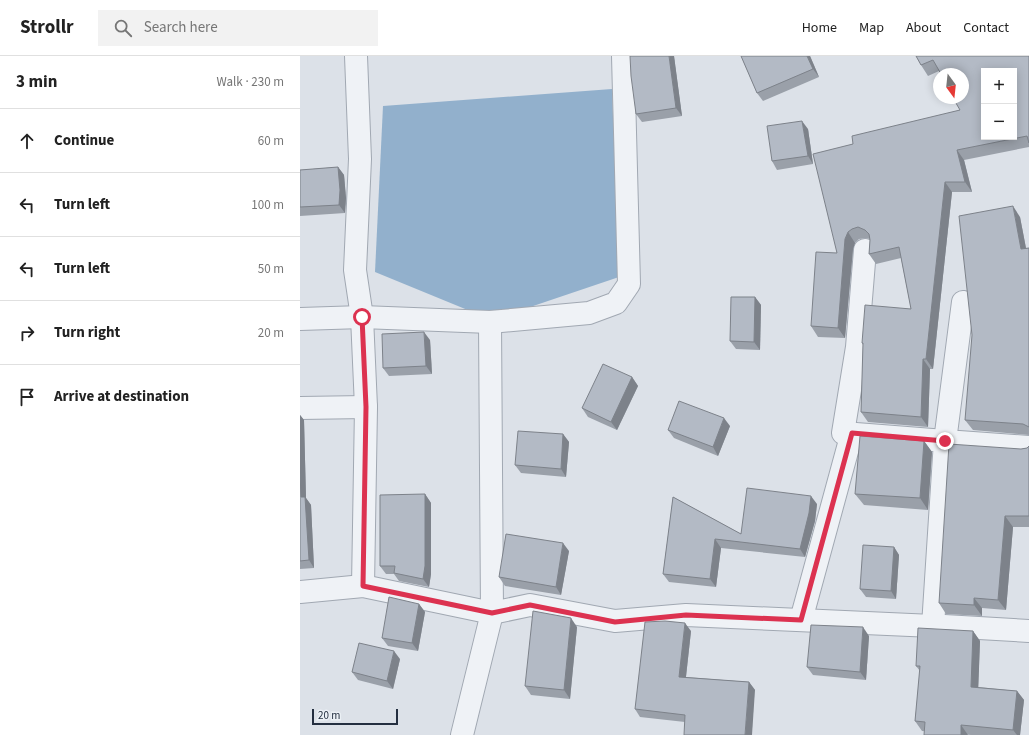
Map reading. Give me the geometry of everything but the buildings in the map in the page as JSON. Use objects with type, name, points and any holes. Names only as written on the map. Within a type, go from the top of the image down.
[{"type":"street","points":[[356,56],[360,159],[355,270],[362,317],[366,407],[363,586]]},
{"type":"street","points":[[300,319],[362,317],[490,322],[589,313],[616,303],[629,284],[623,56]]},
{"type":"street","points":[[865,250],[857,347],[843,433],[1029,447]]},
{"type":"street","points":[[932,626],[945,441],[963,302]]},
{"type":"street","points":[[462,735],[492,613],[490,322]]},
{"type":"street","points":[[300,408],[366,407]]},
{"type":"street","points":[[801,620],[852,433]]},
{"type":"street","points":[[300,592],[363,586],[492,613],[530,605],[615,622],[686,615],[1029,631]]},
{"type":"water","points":[[612,89],[619,277],[492,320],[375,272],[383,106]]},
{"type":"route","points":[[362,317],[366,407],[363,586],[492,613],[530,605],[615,622],[686,615],[801,620],[852,433],[945,441]]}]
